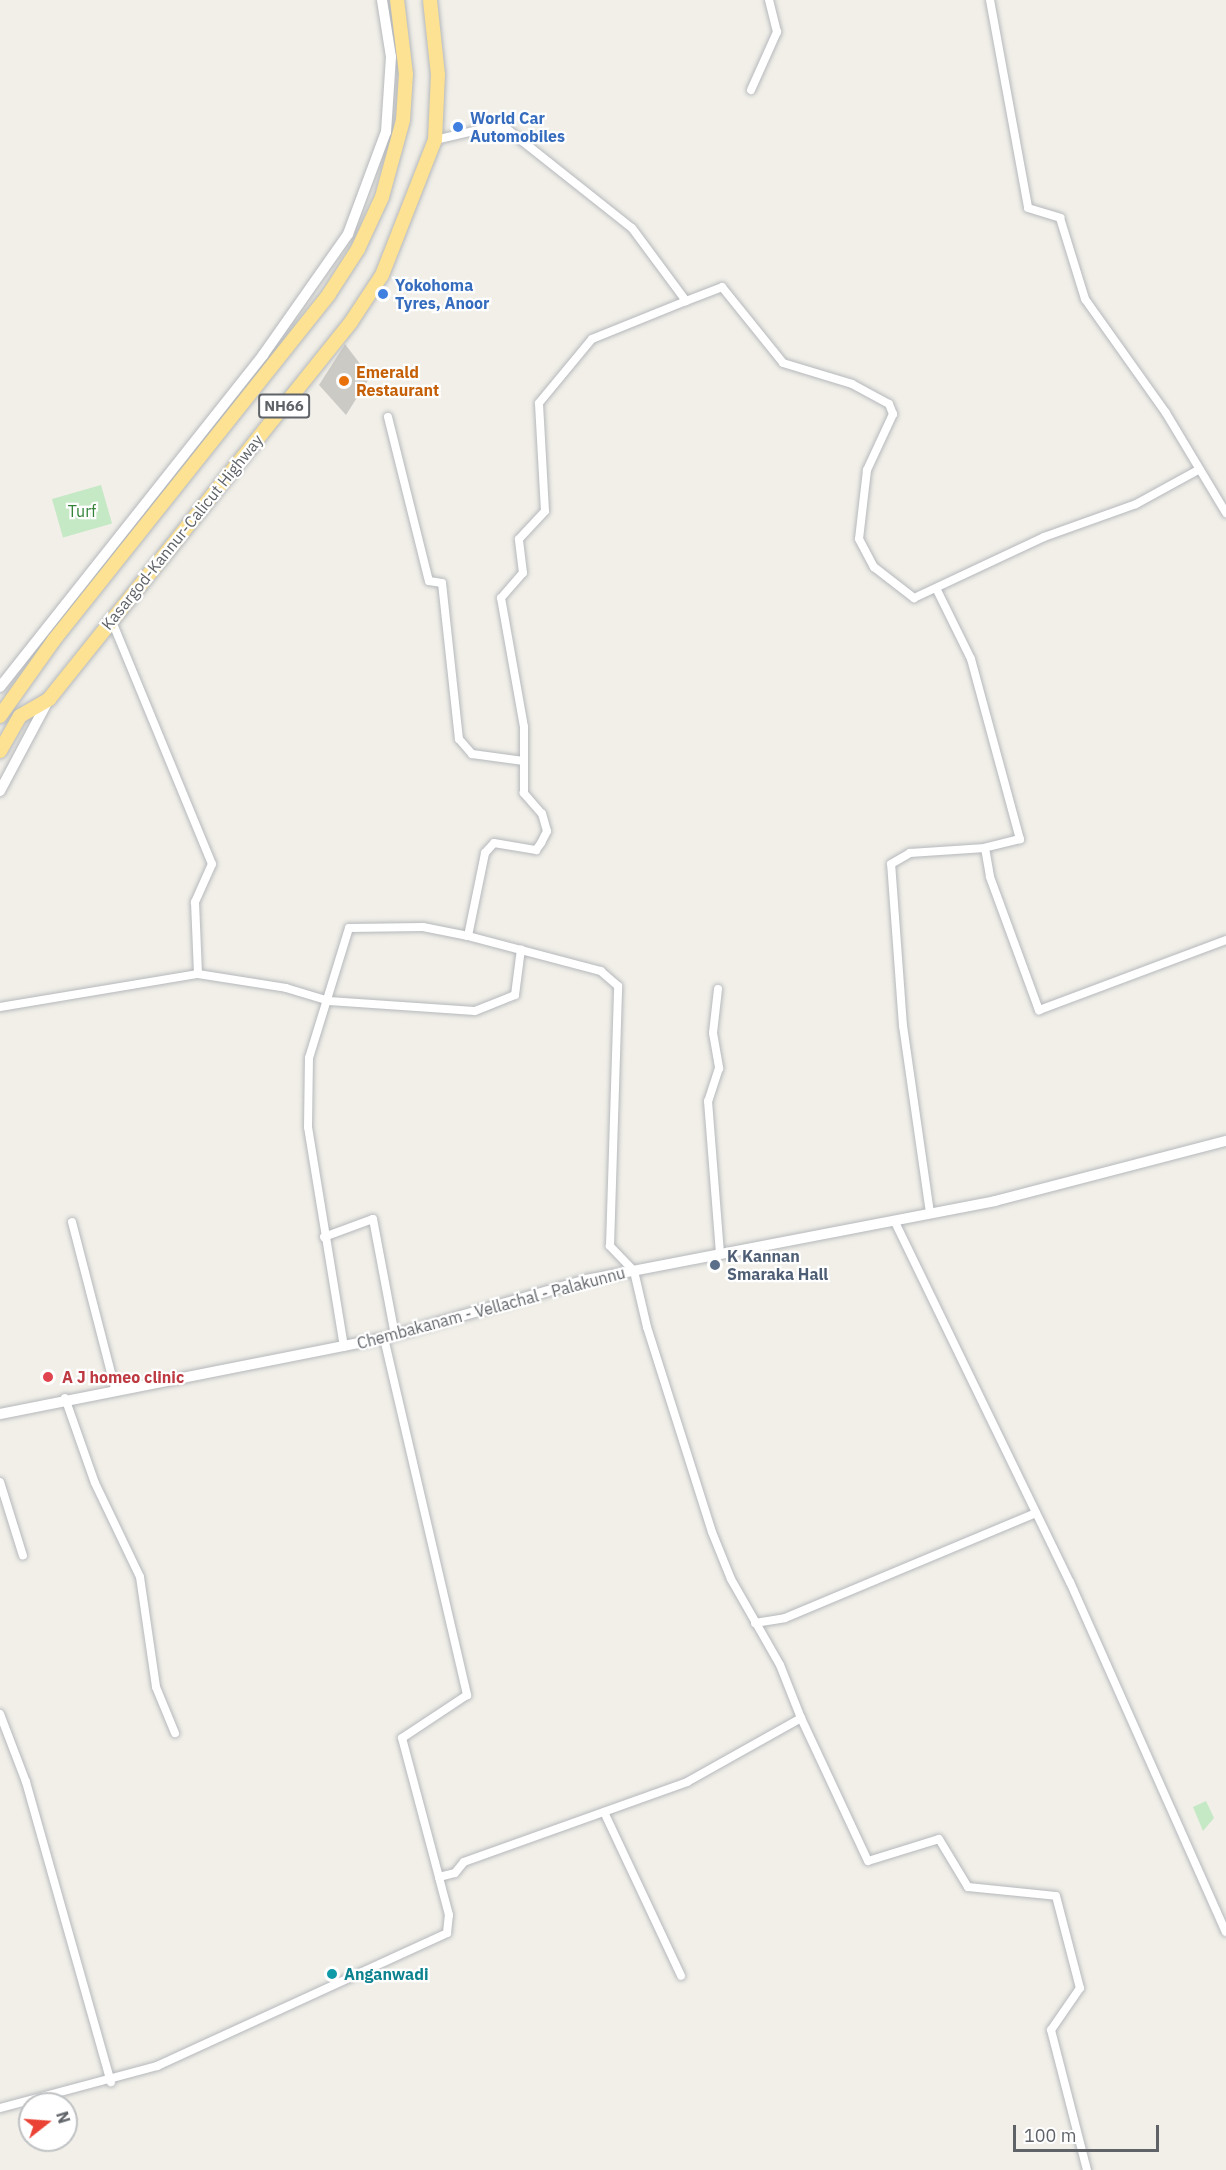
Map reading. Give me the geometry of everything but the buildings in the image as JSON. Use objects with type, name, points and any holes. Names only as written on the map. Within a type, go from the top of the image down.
[{"type":"highway","name":"Kasargod-Kannur-Calicut Highway","points":[[0,716],[54,640],[329,294],[358,249],[382,197],[403,120],[406,74],[397,0]]},
{"type":"highway","name":"Kasargod-Kannur-Calicut Highway","points":[[0,752],[20,716],[50,699],[111,618],[351,322],[408,219],[435,140],[438,75],[430,0]]},
{"type":"main road","points":[[0,687],[263,355],[348,234],[386,132],[390,57],[382,0]]},
{"type":"main road","points":[[0,791],[50,699]]},
{"type":"main road","name":"Chembakanam - Vellachal - Palakunnu","points":[[0,1414],[115,1388],[344,1347],[634,1270],[720,1252],[895,1222],[1048,1189],[1226,1141]]},
{"type":"street","points":[[751,90],[777,32],[769,0]]},
{"type":"street","points":[[990,0],[1028,208],[1060,218],[1085,299],[1166,413],[1198,470],[1226,513]]},
{"type":"street","points":[[435,140],[491,127],[507,129],[632,228],[686,301]]},
{"type":"street","points":[[468,936],[485,853],[494,843],[536,850],[547,831],[542,814],[524,794],[524,727],[501,598],[523,573],[519,539],[545,512],[539,403],[592,339],[722,286],[783,363],[852,384],[889,404],[893,414],[867,470],[862,551],[907,595],[922,597],[1044,537],[1136,504],[1198,470]]},
{"type":"street","points":[[388,417],[429,581],[441,583],[459,739],[471,754],[524,761]]},
{"type":"street","points":[[930,1213],[903,1026],[891,864],[909,853],[985,848],[1020,839],[971,659],[938,590]]},
{"type":"street","points":[[111,618],[212,864],[195,902],[198,974]]},
{"type":"street","points":[[985,848],[990,877],[1039,1010],[1226,940]]},
{"type":"street","points":[[344,1347],[324,1237],[308,1127],[309,1069],[349,928],[423,927],[521,949],[601,971],[618,986],[610,1246],[634,1270],[646,1327],[712,1532],[755,1623],[780,1665],[801,1718],[868,1861],[939,1839],[968,1887],[1056,1896],[1080,1988],[1051,2030],[1087,2170]]},
{"type":"street","points":[[0,1007],[198,974],[286,988],[328,1001],[475,1011],[515,995],[521,949]]},
{"type":"street","points":[[718,989],[714,1033],[719,1068],[708,1101],[720,1252]]},
{"type":"street","points":[[0,2108],[111,2082],[447,1933],[449,1916],[402,1738],[467,1695],[390,1336],[373,1219],[324,1237]]},
{"type":"street","points":[[72,1222],[115,1388]]},
{"type":"street","points":[[895,1222],[1036,1513],[1226,1932]]},
{"type":"street","points":[[65,1398],[95,1483],[140,1577],[156,1687],[175,1733]]},
{"type":"street","points":[[0,1482],[23,1556]]},
{"type":"street","points":[[755,1623],[785,1618],[1036,1513]]},
{"type":"street","points":[[0,1714],[26,1782],[111,2082]]},
{"type":"street","points":[[439,1877],[454,1873],[464,1862],[687,1782],[801,1718]]},
{"type":"street","points":[[604,1812],[681,1976]]},
{"type":"green space","name":"Turf","points":[[101,485],[112,523],[63,538],[52,499]]},
{"type":"green space","points":[[1206,1801],[1214,1818],[1203,1831],[1193,1807]]},
{"type":"place","name":"World Car Automobiles","points":[[458,127]]},
{"type":"place","name":"Yokohoma Tyres, Anoor","points":[[383,294]]},
{"type":"place","name":"Emerald Restaurant","points":[[344,381]]},
{"type":"place","name":"K Kannan Smaraka Hall","points":[[715,1265]]},
{"type":"place","name":"A J homeo clinic","points":[[48,1377]]},
{"type":"place","name":"Anganwadi","points":[[332,1974]]}]
